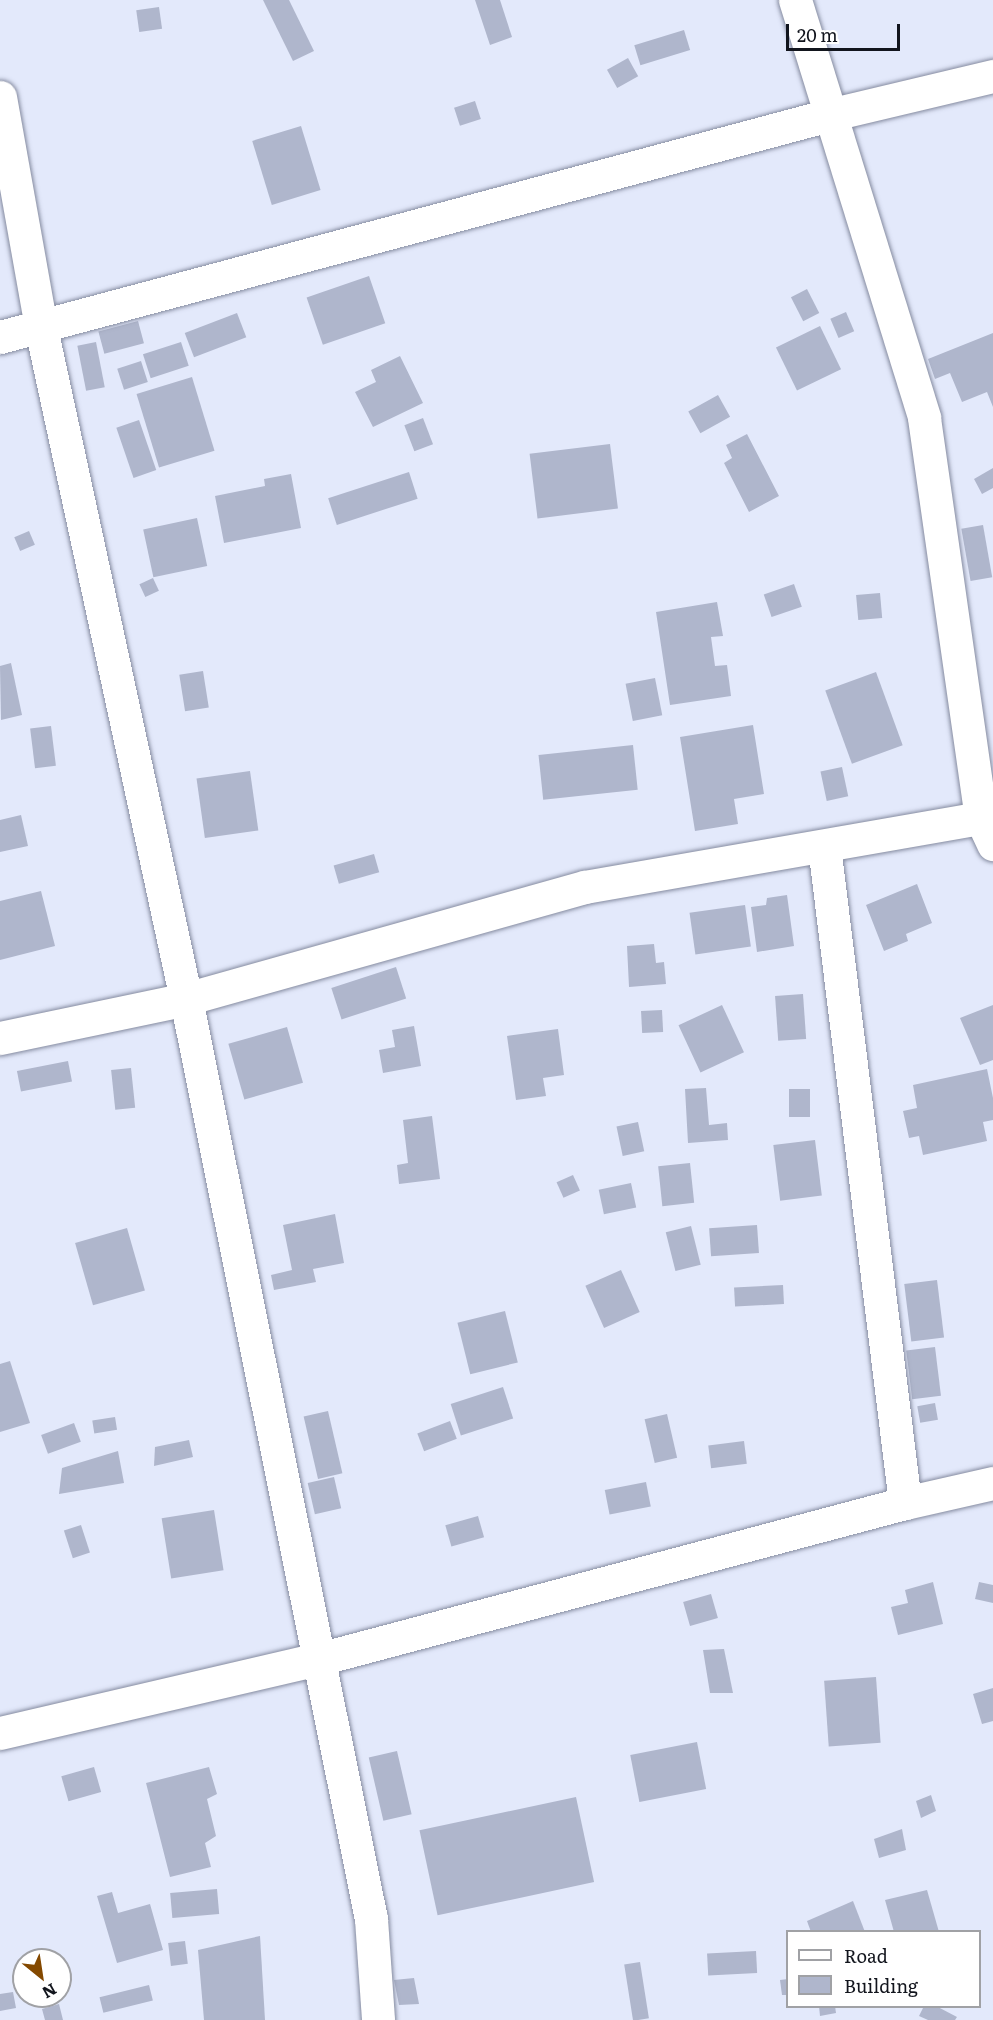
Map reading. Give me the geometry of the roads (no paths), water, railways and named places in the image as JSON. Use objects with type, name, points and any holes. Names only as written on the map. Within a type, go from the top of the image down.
[{"type":"street","points":[[0,1038],[186,999],[585,887],[824,846],[987,831],[924,418],[828,115],[795,0]]},
{"type":"street","points":[[0,337],[828,115],[993,76]]},
{"type":"street","points":[[0,97],[40,328],[186,999],[319,1659],[370,1919],[378,2020]]},
{"type":"street","points":[[824,846],[905,1503]]},
{"type":"street","points":[[0,1733],[319,1659],[905,1503],[993,1483]]}]
